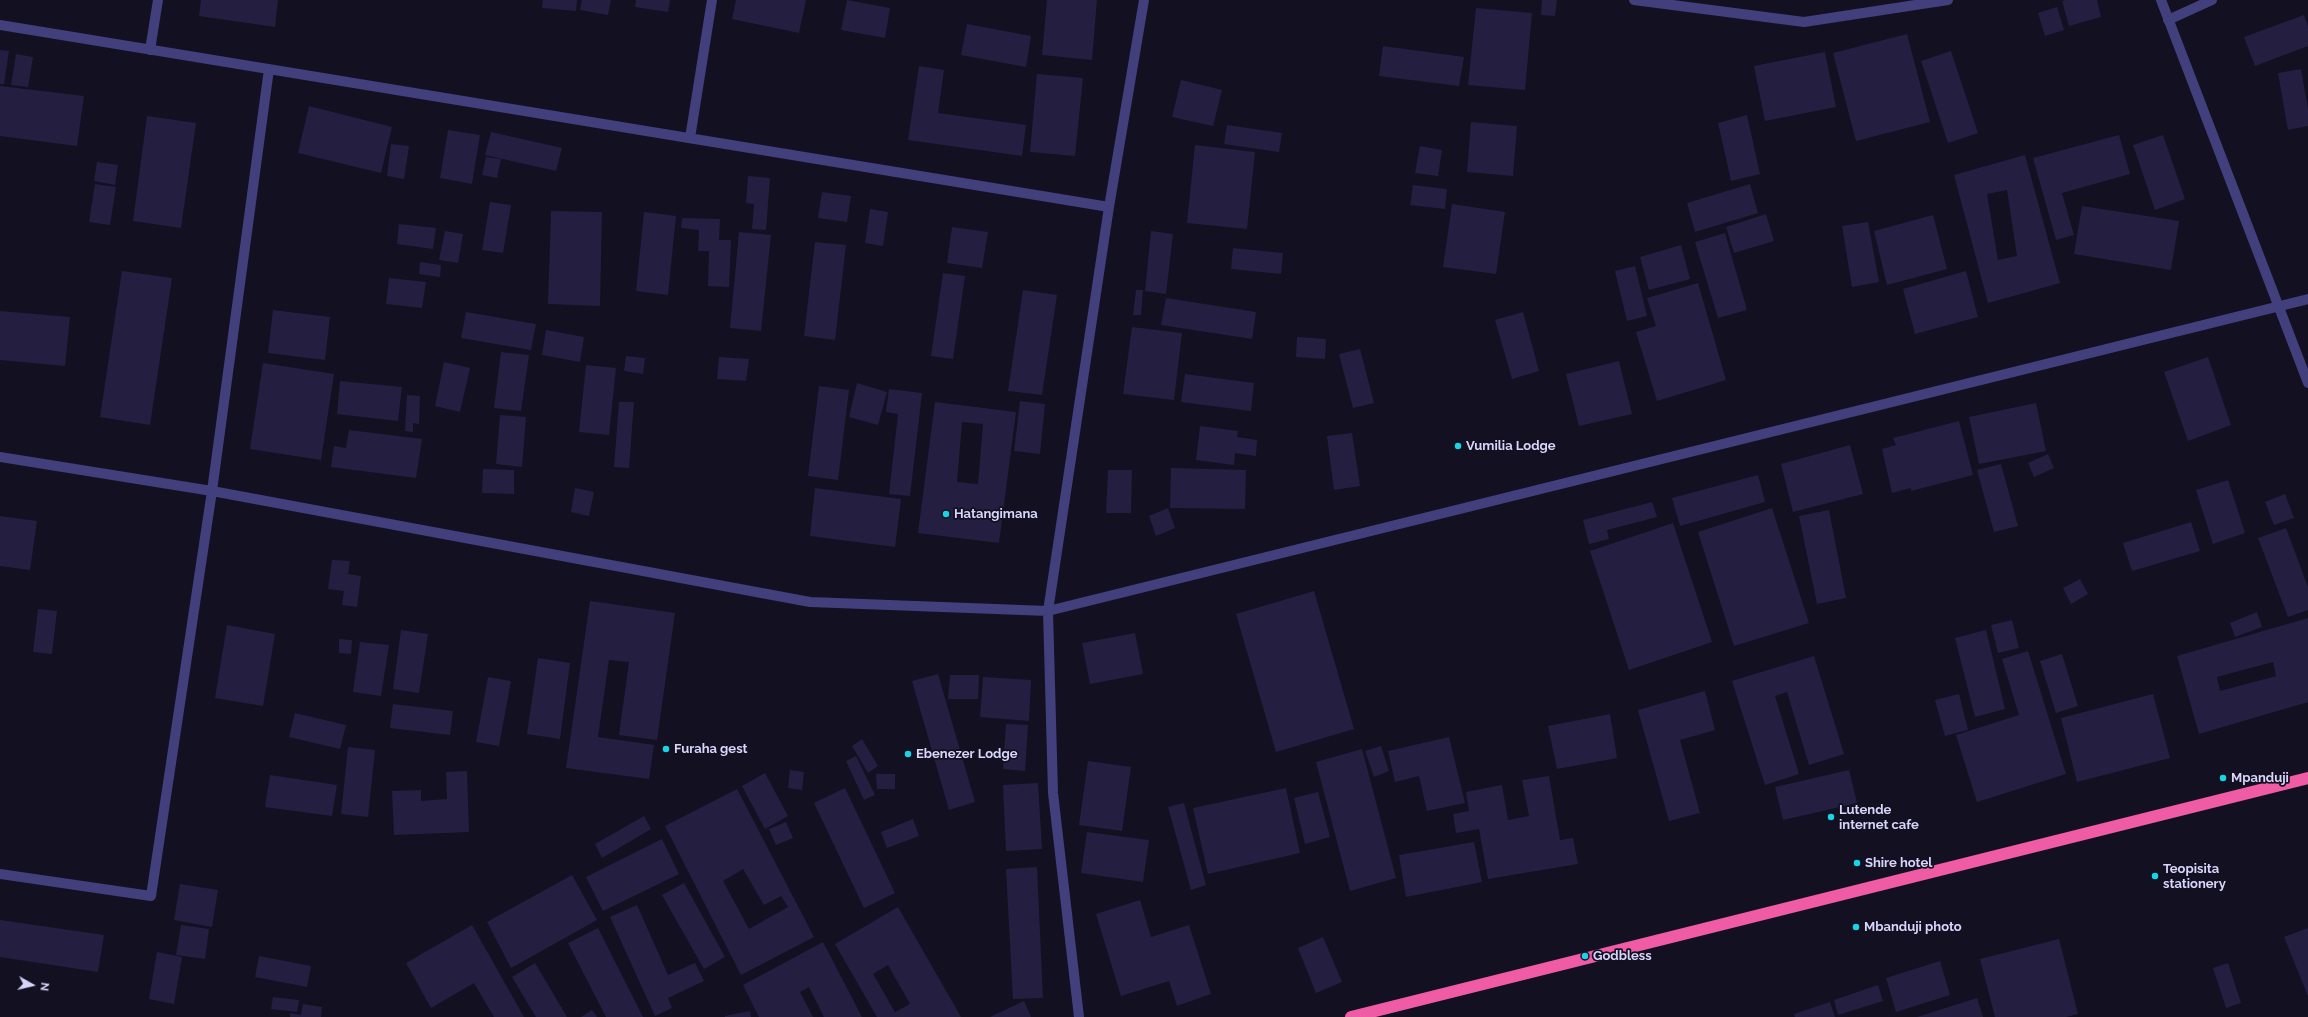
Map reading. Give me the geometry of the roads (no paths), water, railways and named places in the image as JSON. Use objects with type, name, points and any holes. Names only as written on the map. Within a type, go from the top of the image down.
[{"type":"highway","points":[[1351,1017],[2308,778]]},
{"type":"street","points":[[150,50],[158,0]]},
{"type":"street","points":[[690,138],[712,0]]},
{"type":"street","points":[[1079,1017],[1053,793],[1048,611],[1109,206],[1144,0]]},
{"type":"street","points":[[1634,0],[1804,22],[1948,0]]},
{"type":"street","points":[[2161,0],[2308,383]]},
{"type":"street","points":[[2168,20],[2212,0]]},
{"type":"street","points":[[0,25],[1109,206]]},
{"type":"street","points":[[0,874],[151,896],[212,491],[269,69]]},
{"type":"street","points":[[0,457],[212,491],[810,602],[1048,611],[2308,299]]},
{"type":"place","name":"Vumilia Lodge","points":[[1458,446]]},
{"type":"place","name":"Hatangimana","points":[[946,514]]},
{"type":"place","name":"Furaha gest","points":[[666,749]]},
{"type":"place","name":"Ebenezer Lodge","points":[[908,754]]},
{"type":"place","name":"Mpanduji","points":[[2223,778]]},
{"type":"place","name":"Lutende internet cafe","points":[[1831,817]]},
{"type":"place","name":"Shire hotel","points":[[1857,863]]},
{"type":"place","name":"Teopisita stationery","points":[[2155,876]]},
{"type":"place","name":"Mbanduji photo","points":[[1856,927]]},
{"type":"place","name":"Godbless","points":[[1585,956]]}]
